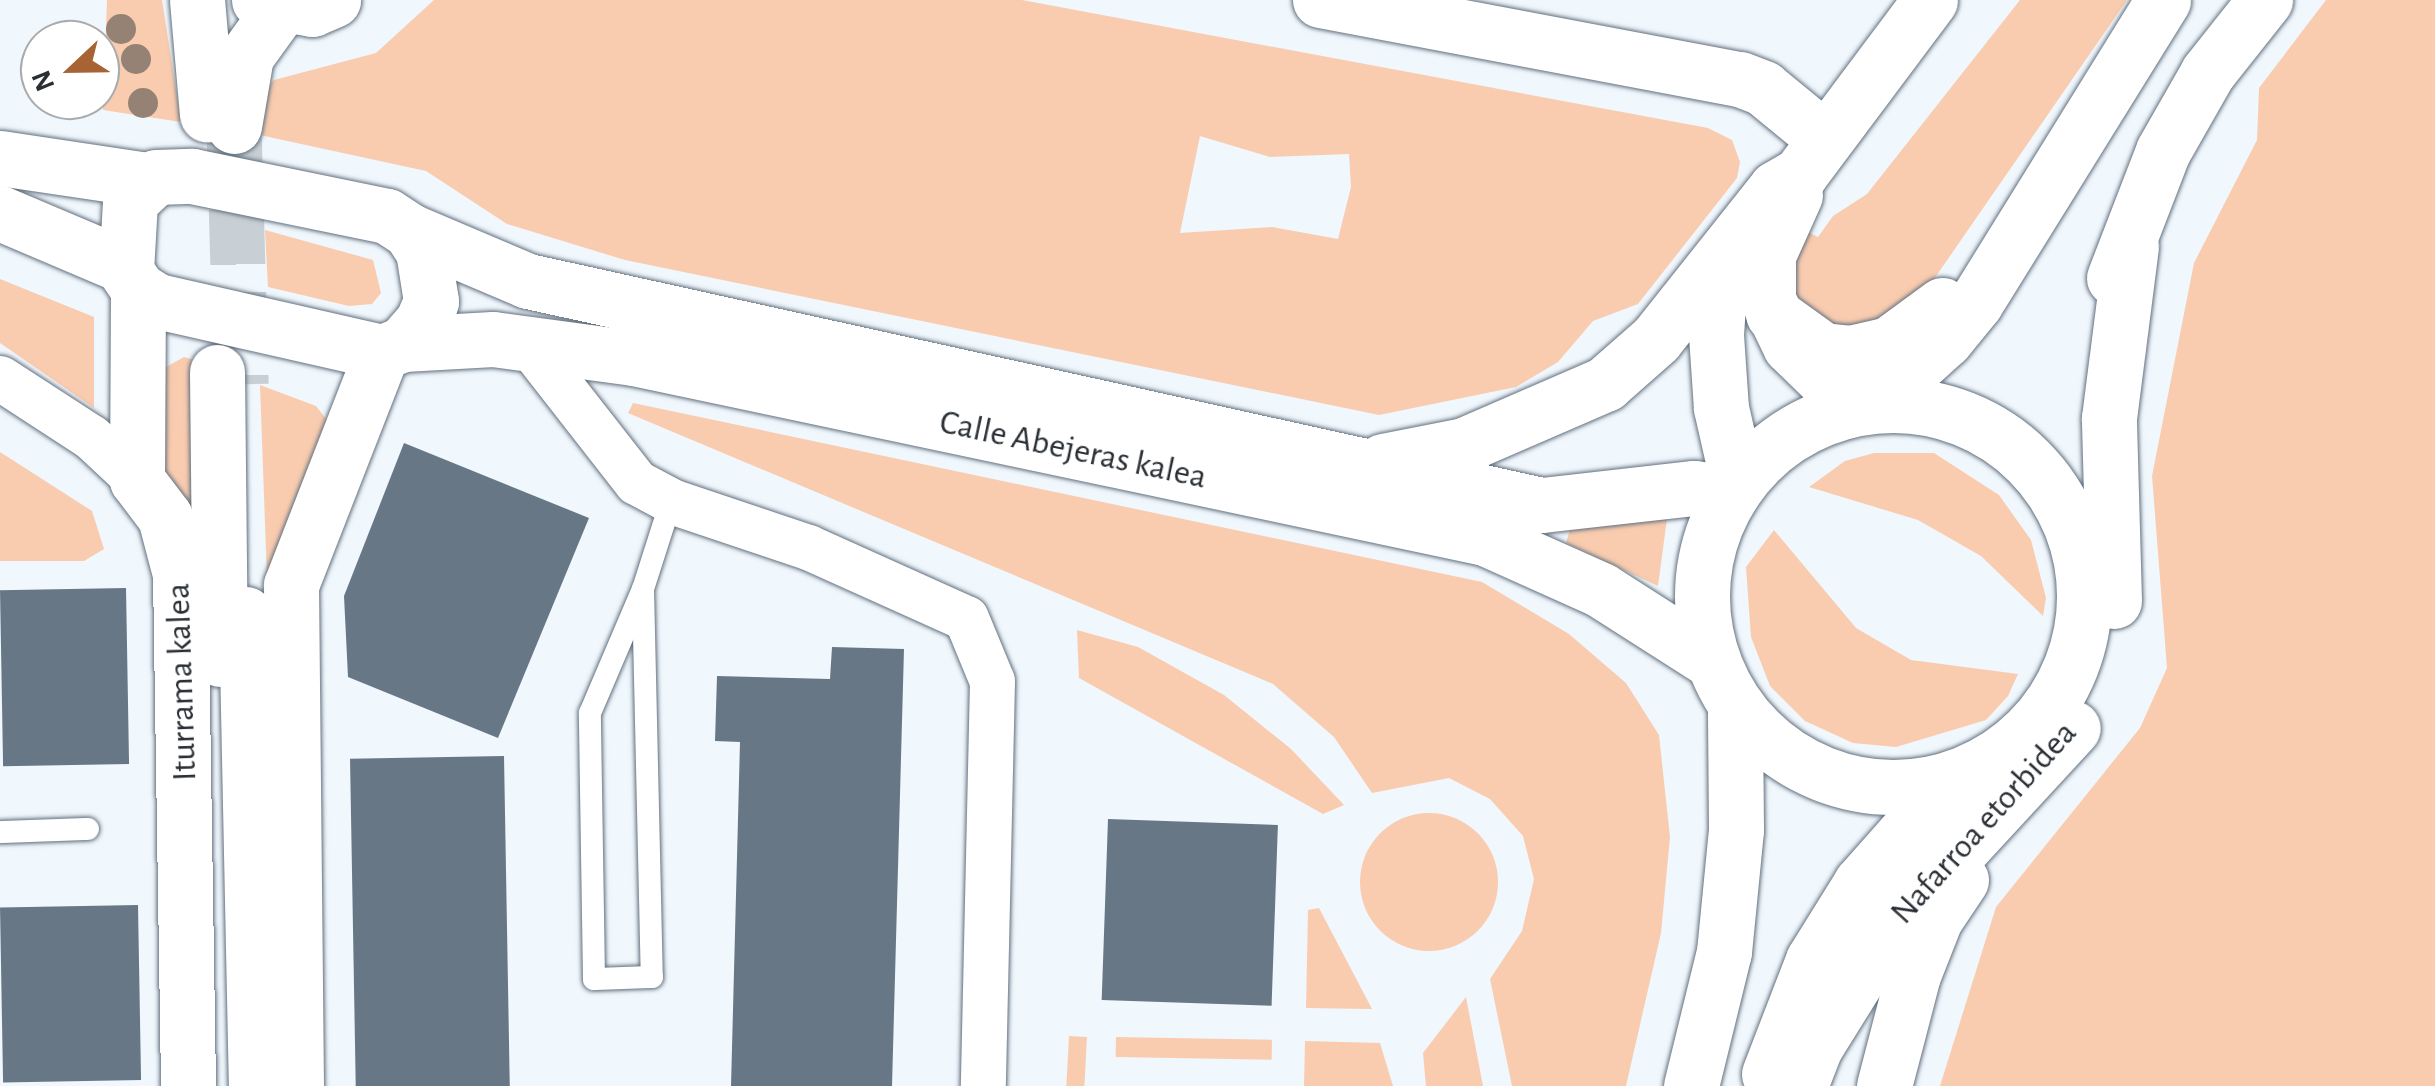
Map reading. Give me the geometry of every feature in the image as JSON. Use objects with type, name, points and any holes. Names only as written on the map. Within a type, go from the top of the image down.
[{"type":"street","points":[[197,0],[221,120],[246,56],[291,2]]},
{"type":"street","points":[[1320,0],[1740,79],[1763,88],[1812,156]]},
{"type":"street","points":[[1375,463],[1464,446],[1606,384],[1656,339],[1776,188],[1812,156],[1930,0]]},
{"type":"street","points":[[1691,1086],[1724,952],[1736,830],[1724,684],[1701,600],[1703,567],[1735,488],[1783,440],[1863,406],[1945,340],[1976,302],[2071,142],[2162,0]]},
{"type":"street","name":"Nafarroa etorbidea","points":[[2072,529],[2092,320],[2131,246],[2163,151],[2208,72],[2265,0]]},
{"type":"street","points":[[1773,314],[1823,350],[1850,353],[1889,344],[1944,303],[2015,200],[2071,142]]},
{"type":"street","points":[[1812,156],[1764,273],[1773,314],[1790,346],[1863,406],[1935,409],[1993,433],[2040,474],[2072,529],[2084,584],[2084,628],[2066,678],[2036,724],[1990,762],[1954,778]]},
{"type":"street","points":[[0,158],[148,180]]},
{"type":"street","name":"Calle Abejeras kalea","points":[[148,180],[192,176],[387,216],[528,282],[1375,463],[1542,504],[1694,488],[1735,488]]},
{"type":"street","points":[[137,480],[130,201],[148,180]]},
{"type":"street","points":[[0,213],[132,278]]},
{"type":"street","points":[[296,1086],[290,584],[392,348],[431,301],[423,251],[410,230]]},
{"type":"street","name":"Nafarroa etorbidea","points":[[1800,1086],[1815,1047],[1891,925],[2058,750],[2096,694],[2113,628],[2109,418],[2131,246]]},
{"type":"street","points":[[1721,262],[1716,334],[1721,408],[1735,488]]},
{"type":"street","name":"Calle Abejeras kalea","points":[[132,278],[157,301],[392,348],[492,339],[604,354],[1485,538],[1600,590],[1724,684],[1776,748],[1828,776],[1878,788],[1954,778]]},
{"type":"street","points":[[529,345],[599,441],[636,482],[671,502],[808,547],[966,618],[992,681],[982,1086]]},
{"type":"street","points":[[599,441],[593,410],[604,354]]},
{"type":"street","points":[[0,378],[91,437],[137,480]]},
{"type":"street","name":"Iturrama kalea","points":[[225,1086],[229,378],[256,1086]]},
{"type":"street","name":"Iturrama kalea","points":[[137,480],[165,518],[180,574],[188,1086]]},
{"type":"street","name":"Nafarroa etorbidea","points":[[1765,1086],[1813,960],[1861,883],[1954,778]]},
{"type":"street","points":[[1884,1086],[1935,919],[2019,789]]},
{"type":"lane","points":[[642,589],[652,977],[594,978],[590,713],[642,589],[671,502]]},
{"type":"lane","points":[[0,832],[88,829]]},
{"type":"shaded area","points":[[107,0],[162,0],[181,122],[120,113],[120,20],[106,20]]},
{"type":"shaded area","points":[[434,0],[1022,0],[1708,128],[1732,140],[1740,162],[1737,178],[1638,304],[1593,321],[1558,362],[1516,387],[1379,415],[625,260],[507,224],[426,171],[250,133],[257,100],[274,80],[376,53]],"holes":[[[1200,136],[1270,157],[1349,154],[1351,187],[1338,239],[1272,227],[1180,233]]]},
{"type":"shaded area","points":[[2020,0],[2127,0],[1932,282],[1889,323],[1843,337],[1789,292],[1799,228],[1818,237],[1833,216],[1867,194]]},
{"type":"shaded area","points":[[2326,0],[2435,0],[2435,1086],[1940,1086],[1996,907],[2140,728],[2167,668],[2152,476],[2194,263],[2257,140],[2259,88]]},
{"type":"shaded area","points":[[265,230],[373,260],[381,293],[372,304],[349,306],[268,287]]},
{"type":"shaded area","points":[[0,279],[94,317],[94,408],[0,343]]},
{"type":"shaded area","points":[[184,357],[197,361],[198,557],[158,470],[157,372]]},
{"type":"shaded area","points":[[260,385],[316,406],[327,420],[267,579]]},
{"type":"shaded area","points":[[633,403],[1482,582],[1569,634],[1626,683],[1659,735],[1670,837],[1661,933],[1626,1086],[1512,1086],[1490,979],[1522,931],[1534,879],[1523,836],[1490,799],[1449,778],[1372,793],[1334,737],[1273,684],[628,413]]},
{"type":"shaded area","points":[[0,452],[92,511],[104,549],[84,561],[0,561]]},
{"type":"shaded area","points":[[1874,453],[1934,453],[1999,495],[2031,540],[2046,598],[2043,616],[1981,556],[1918,520],[1809,487],[1845,461]]},
{"type":"shaded area","points":[[1668,511],[1658,586],[1566,543],[1571,526]]},
{"type":"shaded area","points":[[1774,530],[1856,628],[1911,660],[2018,674],[2008,696],[1986,720],[1896,747],[1853,743],[1805,721],[1770,686],[1751,637],[1746,567]]},
{"type":"shaded area","points":[[1077,630],[1138,647],[1224,695],[1291,749],[1344,805],[1323,814],[1079,678]]},
{"type":"shaded area","points":[[1429,813],[1455,818],[1478,833],[1493,856],[1498,882],[1493,908],[1478,931],[1455,946],[1429,951],[1403,946],[1380,931],[1365,908],[1360,882],[1365,856],[1380,833],[1403,818]]},
{"type":"shaded area","points":[[1319,908],[1372,1009],[1306,1008],[1308,910]]},
{"type":"shaded area","points":[[1466,997],[1483,1086],[1426,1086],[1423,1053]]},
{"type":"shaded area","points":[[1069,1036],[1087,1037],[1084,1086],[1066,1086]]},
{"type":"shaded area","points":[[1116,1037],[1272,1040],[1272,1060],[1116,1057]]},
{"type":"shaded area","points":[[1305,1041],[1380,1043],[1393,1086],[1304,1086]]},
{"type":"building","points":[[404,443],[589,518],[498,738],[348,677],[344,596]]},
{"type":"building","points":[[126,588],[129,764],[3,766],[0,590]]},
{"type":"building","points":[[832,647],[904,649],[892,1086],[731,1086],[740,742],[715,741],[717,676],[830,679]]},
{"type":"building","points":[[504,756],[510,1086],[356,1086],[350,759]]},
{"type":"building","points":[[1108,819],[1278,825],[1272,1006],[1102,1000]]},
{"type":"building","points":[[138,905],[141,1080],[3,1082],[0,907]]},
{"type":"tunnel","points":[[234,126],[241,384]]}]
